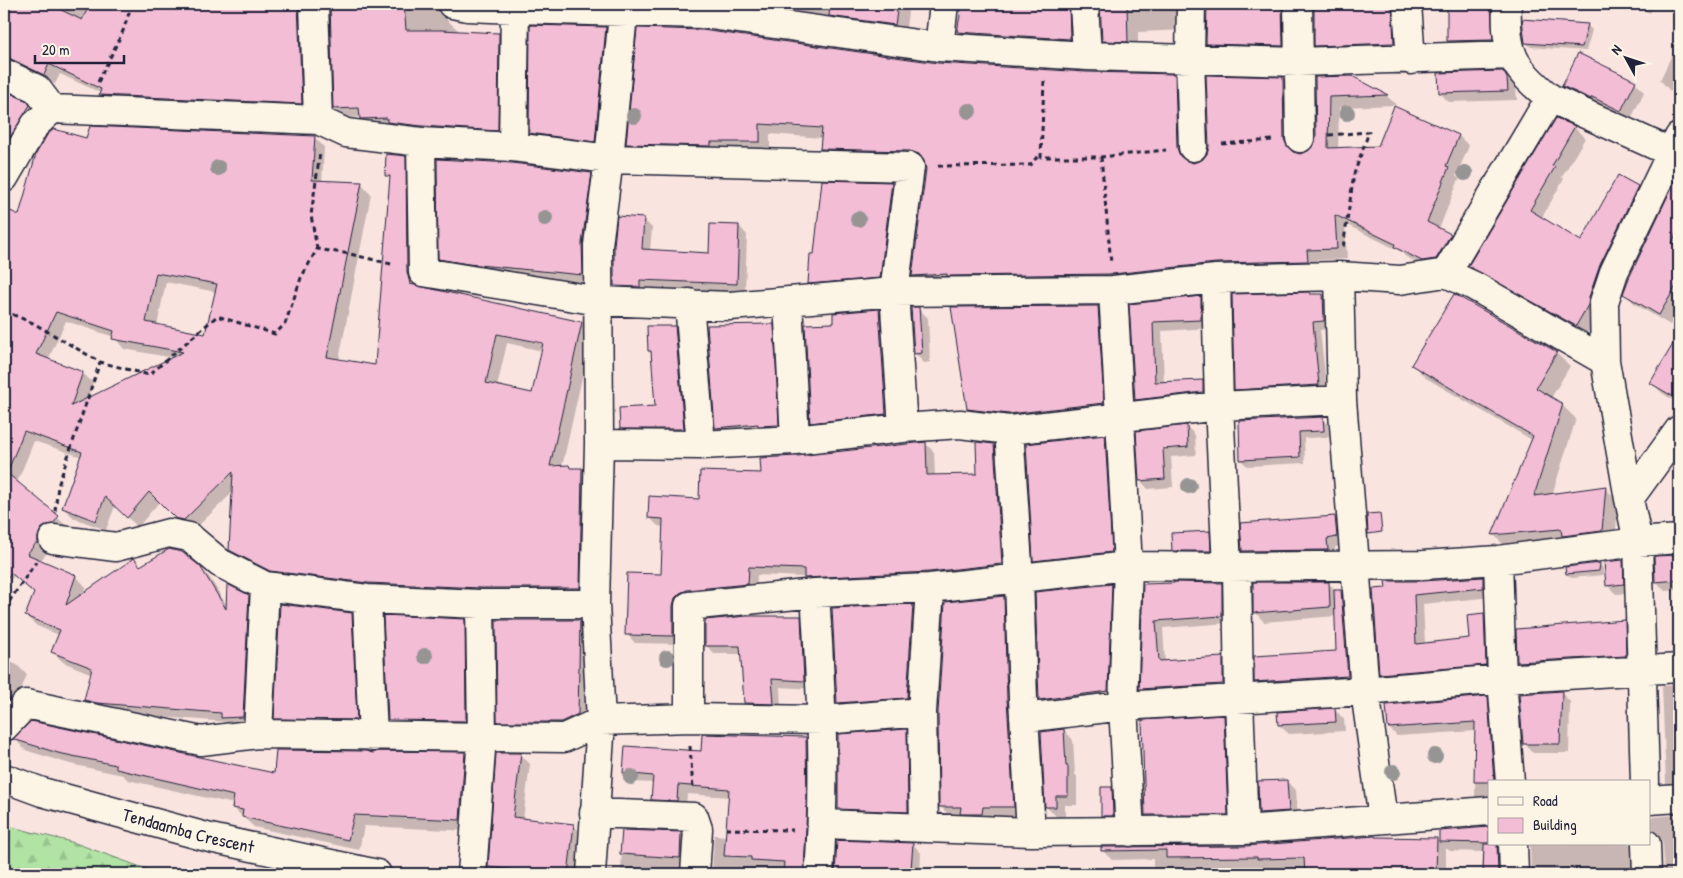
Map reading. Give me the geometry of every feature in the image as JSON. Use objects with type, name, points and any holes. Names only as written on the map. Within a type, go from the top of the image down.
[{"type":"street","points":[[314,4],[318,120]]},
{"type":"street","points":[[452,4],[468,7],[515,9],[624,8],[703,14],[939,47],[1087,56],[1298,62],[1411,60],[1511,55]]},
{"type":"street","points":[[939,47],[944,4]]},
{"type":"street","points":[[1084,4],[1087,56]]},
{"type":"street","points":[[1191,4],[1190,58],[1193,147]]},
{"type":"street","points":[[1298,4],[1300,138]]},
{"type":"street","points":[[1407,4],[1411,60]]},
{"type":"street","points":[[1507,4],[1506,28],[1511,55],[1523,73],[1550,98],[1677,148],[1614,272],[1604,302],[1605,361],[1638,542],[1645,780]]},
{"type":"street","points":[[591,874],[601,721],[595,604],[599,444],[598,245],[610,159],[624,8]]},
{"type":"street","points":[[512,147],[515,9]]},
{"type":"street","points":[[4,73],[37,89],[52,109]]},
{"type":"street","points":[[1446,273],[1550,98]]},
{"type":"street","points":[[4,178],[36,125],[52,109],[318,120],[346,134],[421,142],[512,147],[610,159],[910,167],[894,292],[903,428]]},
{"type":"street","points":[[421,142],[423,272],[599,301],[730,306],[894,292],[1113,290],[1216,279],[1339,276],[1400,280],[1446,273],[1474,286],[1605,361]]},
{"type":"street","points":[[1339,276],[1342,400],[1365,692],[1383,819]]},
{"type":"street","points":[[1216,279],[1219,406],[1232,567],[1244,830]]},
{"type":"street","points":[[1113,290],[1128,566],[1123,706],[1130,832]]},
{"type":"street","points":[[788,301],[795,440]]},
{"type":"street","points":[[689,303],[702,445]]},
{"type":"street","points":[[599,444],[702,445],[795,440],[903,428],[960,424],[1009,430],[1219,406],[1342,400]]},
{"type":"street","points":[[1009,430],[1019,578],[1024,718],[1031,832]]},
{"type":"street","points":[[1629,499],[1679,430]]},
{"type":"street","points":[[53,539],[116,547],[169,533],[189,537],[220,563],[265,586],[367,600],[480,604],[595,604]]},
{"type":"street","points":[[688,718],[689,606],[815,593],[930,588],[1128,566],[1423,565],[1498,560],[1638,542],[1679,539]]},
{"type":"street","points":[[1498,560],[1502,679],[1510,780]]},
{"type":"street","points":[[258,734],[265,586]]},
{"type":"street","points":[[924,828],[922,712],[930,588]]},
{"type":"street","points":[[815,593],[822,720],[823,824],[819,874]]},
{"type":"street","points":[[367,600],[373,736]]},
{"type":"street","points":[[472,874],[482,736],[480,604]]},
{"type":"street","points":[[1024,718],[1123,706],[1365,692],[1502,679],[1679,668]]},
{"type":"street","points":[[4,727],[26,704],[201,741],[258,734],[564,738],[601,721],[688,718],[822,720],[922,712]]},
{"type":"street","name":"Tendaamba Crescent","points":[[4,778],[42,792],[210,838],[376,874]]},
{"type":"street","points":[[1650,800],[1679,798]]},
{"type":"street","points":[[823,824],[1031,832],[1244,830],[1488,812]]},
{"type":"street","points":[[594,814],[696,823],[695,874]]},
{"type":"street","points":[[1513,846],[1514,874]]},
{"type":"street","points":[[1646,846],[1647,874]]},
{"type":"path","points":[[85,110],[123,31],[132,4]]},
{"type":"path","points":[[1041,157],[1045,53]]},
{"type":"path","points":[[4,311],[33,323],[100,362],[149,375],[217,316],[275,334],[285,324],[300,278],[316,249],[311,216],[322,140],[318,120]]},
{"type":"path","points":[[910,167],[1031,165],[1036,158],[1041,157],[1101,156],[1369,132],[1354,174],[1339,276]]},
{"type":"path","points":[[1101,156],[1113,290]]},
{"type":"path","points":[[316,249],[350,254],[423,272]]},
{"type":"path","points":[[4,609],[53,539],[58,486],[100,362]]},
{"type":"path","points":[[688,718],[696,823],[807,831],[823,824]]},
{"type":"green space","points":[[4,825],[75,843],[160,874],[4,874]]},
{"type":"building","points":[[12,4],[49,4],[82,20],[90,4],[298,4],[302,104],[99,95],[101,89],[49,64],[44,75],[11,59],[4,58],[4,21]]},
{"type":"building","points":[[330,4],[344,4],[344,6],[404,4],[406,30],[499,33],[498,131],[387,122],[387,118],[360,119],[359,108],[333,109]]},
{"type":"building","points":[[830,4],[898,4],[895,25],[829,16]]},
{"type":"building","points":[[962,4],[1069,4],[1070,39],[957,32]]},
{"type":"building","points":[[1100,4],[1127,4],[1128,42],[1102,41]]},
{"type":"building","points":[[1207,4],[1282,4],[1283,46],[1206,44]]},
{"type":"building","points":[[1314,4],[1392,4],[1394,43],[1314,46]]},
{"type":"building","points":[[1447,4],[1491,4],[1493,40],[1447,41]]},
{"type":"building","points":[[1522,19],[1588,24],[1582,47],[1525,43]]},
{"type":"building","points":[[530,25],[606,27],[595,142],[529,133]]},
{"type":"building","points":[[637,28],[702,30],[938,63],[1086,72],[1175,74],[1177,148],[1180,156],[1193,163],[1202,160],[1207,154],[1209,147],[1206,75],[1283,77],[1284,139],[1287,146],[1293,152],[1300,154],[1308,151],[1314,145],[1316,138],[1315,77],[1352,76],[1388,95],[1329,97],[1328,148],[1378,146],[1394,106],[1459,135],[1446,166],[1449,167],[1427,222],[1451,234],[1436,259],[1422,261],[1394,247],[1395,244],[1335,215],[1337,249],[1307,250],[1308,261],[1216,263],[1112,274],[947,276],[947,274],[912,276],[926,169],[924,161],[919,154],[910,151],[820,149],[822,128],[760,124],[760,142],[711,142],[711,146],[626,144]]},
{"type":"building","points":[[1578,53],[1636,81],[1621,111],[1592,97],[1591,99],[1562,86]]},
{"type":"building","points":[[1503,71],[1507,78],[1508,91],[1439,93],[1438,73]]},
{"type":"building","points":[[4,90],[27,101],[30,105],[4,147]]},
{"type":"building","points":[[1556,118],[1575,126],[1552,166],[1555,167],[1530,210],[1581,241],[1618,175],[1638,186],[1600,265],[1588,305],[1576,326],[1468,266]]},
{"type":"building","points":[[90,126],[315,136],[312,180],[362,182],[327,357],[375,365],[390,176],[385,176],[386,154],[406,156],[407,272],[410,284],[582,322],[550,466],[569,465],[570,468],[582,468],[580,588],[480,588],[368,583],[270,571],[229,550],[233,472],[184,520],[175,518],[149,492],[127,518],[105,497],[96,521],[62,508],[82,452],[24,431],[7,473],[59,516],[53,524],[41,529],[38,541],[27,554],[76,575],[66,605],[134,558],[140,566],[169,549],[182,552],[200,566],[226,609],[227,584],[249,595],[243,717],[221,718],[221,713],[97,703],[84,700],[92,668],[51,652],[60,630],[25,616],[34,593],[11,573],[4,581],[4,208],[19,215],[36,154],[47,135],[54,129],[86,138]],"holes":[[[156,273],[217,284],[205,334],[146,322]],[[56,312],[114,331],[112,339],[183,352],[71,406],[83,372],[36,354]],[[497,334],[543,343],[532,393],[486,383]]]},
{"type":"building","points":[[437,159],[512,163],[592,173],[582,243],[583,275],[468,264],[438,259]]},
{"type":"building","points":[[1679,172],[1679,226],[1672,243],[1679,246],[1679,281],[1659,315],[1623,294]]},
{"type":"building","points":[[822,180],[892,182],[880,278],[808,284],[810,254],[814,254]]},
{"type":"building","points":[[617,216],[644,218],[642,249],[709,253],[710,224],[739,225],[737,284],[640,280],[640,287],[614,286],[614,246]]},
{"type":"building","points":[[1310,292],[1310,294],[1323,294],[1324,321],[1313,322],[1319,385],[1234,390],[1232,294]]},
{"type":"building","points":[[1454,294],[1557,352],[1536,388],[1563,404],[1534,496],[1606,486],[1602,531],[1562,536],[1561,529],[1492,535],[1533,436],[1411,365]]},
{"type":"building","points":[[1201,296],[1201,320],[1153,322],[1155,382],[1203,380],[1203,392],[1135,400],[1129,304]]},
{"type":"building","points":[[1098,306],[1104,403],[1009,414],[967,409],[951,307]]},
{"type":"building","points":[[911,307],[919,307],[922,353],[914,354]]},
{"type":"building","points":[[879,309],[886,414],[810,423],[805,324],[833,323],[833,313]]},
{"type":"building","points":[[774,324],[779,425],[758,426],[758,424],[715,428],[707,325]]},
{"type":"building","points":[[647,326],[675,326],[684,429],[620,429],[619,408],[655,406]]},
{"type":"building","points":[[1679,334],[1679,400],[1650,383]]},
{"type":"building","points":[[1323,417],[1324,431],[1299,432],[1300,457],[1240,460],[1239,421]]},
{"type":"building","points":[[1187,425],[1188,447],[1163,449],[1165,479],[1139,481],[1136,431]]},
{"type":"building","points":[[1105,435],[1112,552],[1033,561],[1026,444]]},
{"type":"building","points":[[926,442],[927,475],[977,474],[976,442],[994,444],[1002,564],[929,572],[804,578],[804,569],[749,567],[748,584],[687,590],[680,593],[675,598],[673,606],[673,636],[625,635],[627,573],[661,574],[663,519],[648,518],[649,496],[699,499],[700,471],[761,473],[760,458],[797,456]]},
{"type":"building","points":[[1380,513],[1382,532],[1368,534],[1367,514]]},
{"type":"building","points":[[1335,516],[1337,537],[1327,539],[1328,550],[1242,551],[1240,523]]},
{"type":"building","points":[[1210,531],[1211,551],[1172,551],[1171,533]]},
{"type":"building","points":[[1679,555],[1679,580],[1655,582],[1654,556]]},
{"type":"building","points":[[1623,560],[1624,584],[1606,586],[1604,562]]},
{"type":"building","points":[[1600,563],[1599,571],[1566,574],[1565,567]]},
{"type":"building","points":[[1483,577],[1483,588],[1414,595],[1416,644],[1469,638],[1467,615],[1484,613],[1486,665],[1379,674],[1373,589],[1386,588],[1385,581],[1423,581]]},
{"type":"building","points":[[1174,582],[1222,583],[1222,616],[1156,621],[1159,661],[1223,657],[1223,684],[1139,689],[1143,584]]},
{"type":"building","points":[[1253,582],[1329,582],[1330,607],[1253,613]]},
{"type":"building","points":[[1112,584],[1108,691],[1039,700],[1035,592]]},
{"type":"building","points":[[1334,590],[1341,590],[1348,676],[1254,682],[1254,656],[1336,651]]},
{"type":"building","points":[[1004,596],[1007,700],[1014,807],[983,807],[982,814],[960,814],[961,807],[939,807],[938,712],[945,602]]},
{"type":"building","points":[[280,604],[352,613],[357,720],[274,719]]},
{"type":"building","points":[[913,604],[907,698],[837,703],[832,608]]},
{"type":"building","points":[[383,615],[465,619],[466,721],[388,720]]},
{"type":"building","points":[[747,616],[801,616],[804,681],[772,679],[774,704],[744,703],[740,646],[705,646],[705,620]]},
{"type":"building","points":[[496,620],[580,620],[578,714],[561,722],[497,722]]},
{"type":"building","points":[[1625,620],[1626,656],[1517,662],[1516,629]]},
{"type":"building","points":[[1562,691],[1560,744],[1523,744],[1519,694]]},
{"type":"building","points":[[1488,696],[1494,780],[1474,782],[1475,722],[1388,728],[1386,705]]},
{"type":"building","points":[[1335,708],[1336,722],[1278,725],[1277,712]]},
{"type":"building","points":[[1224,715],[1228,815],[1145,815],[1142,720]]},
{"type":"building","points":[[31,721],[274,773],[276,750],[366,751],[373,753],[378,751],[465,752],[460,820],[354,815],[348,840],[242,817],[243,810],[232,808],[234,796],[116,769],[116,765],[58,753],[13,739]]},
{"type":"building","points":[[907,729],[908,812],[838,809],[838,734]]},
{"type":"building","points":[[1064,729],[1066,766],[1068,766],[1068,796],[1056,796],[1056,807],[1045,807],[1041,732]]},
{"type":"building","points":[[702,734],[806,737],[807,803],[804,874],[783,874],[784,862],[751,860],[751,857],[724,856],[729,789],[678,785],[677,801],[651,800],[653,776],[623,773],[625,746],[701,751]]},
{"type":"building","points":[[496,753],[521,753],[513,817],[574,824],[568,874],[488,867]]},
{"type":"building","points":[[1287,780],[1289,811],[1259,813],[1258,781]]},
{"type":"building","points":[[1101,787],[1112,787],[1113,816],[1101,816]]},
{"type":"building","points":[[1488,827],[1488,843],[1439,842],[1439,831]]},
{"type":"building","points":[[622,830],[681,832],[680,858],[620,854]]},
{"type":"building","points":[[1375,836],[1437,838],[1436,874],[1305,874],[1304,858],[1166,858],[1166,850],[1101,851],[1101,847],[1245,846]]},
{"type":"building","points":[[837,840],[913,843],[911,869],[907,869],[907,874],[835,874]]},
{"type":"building","points":[[1484,844],[1497,846],[1498,874],[1483,874]]}]
